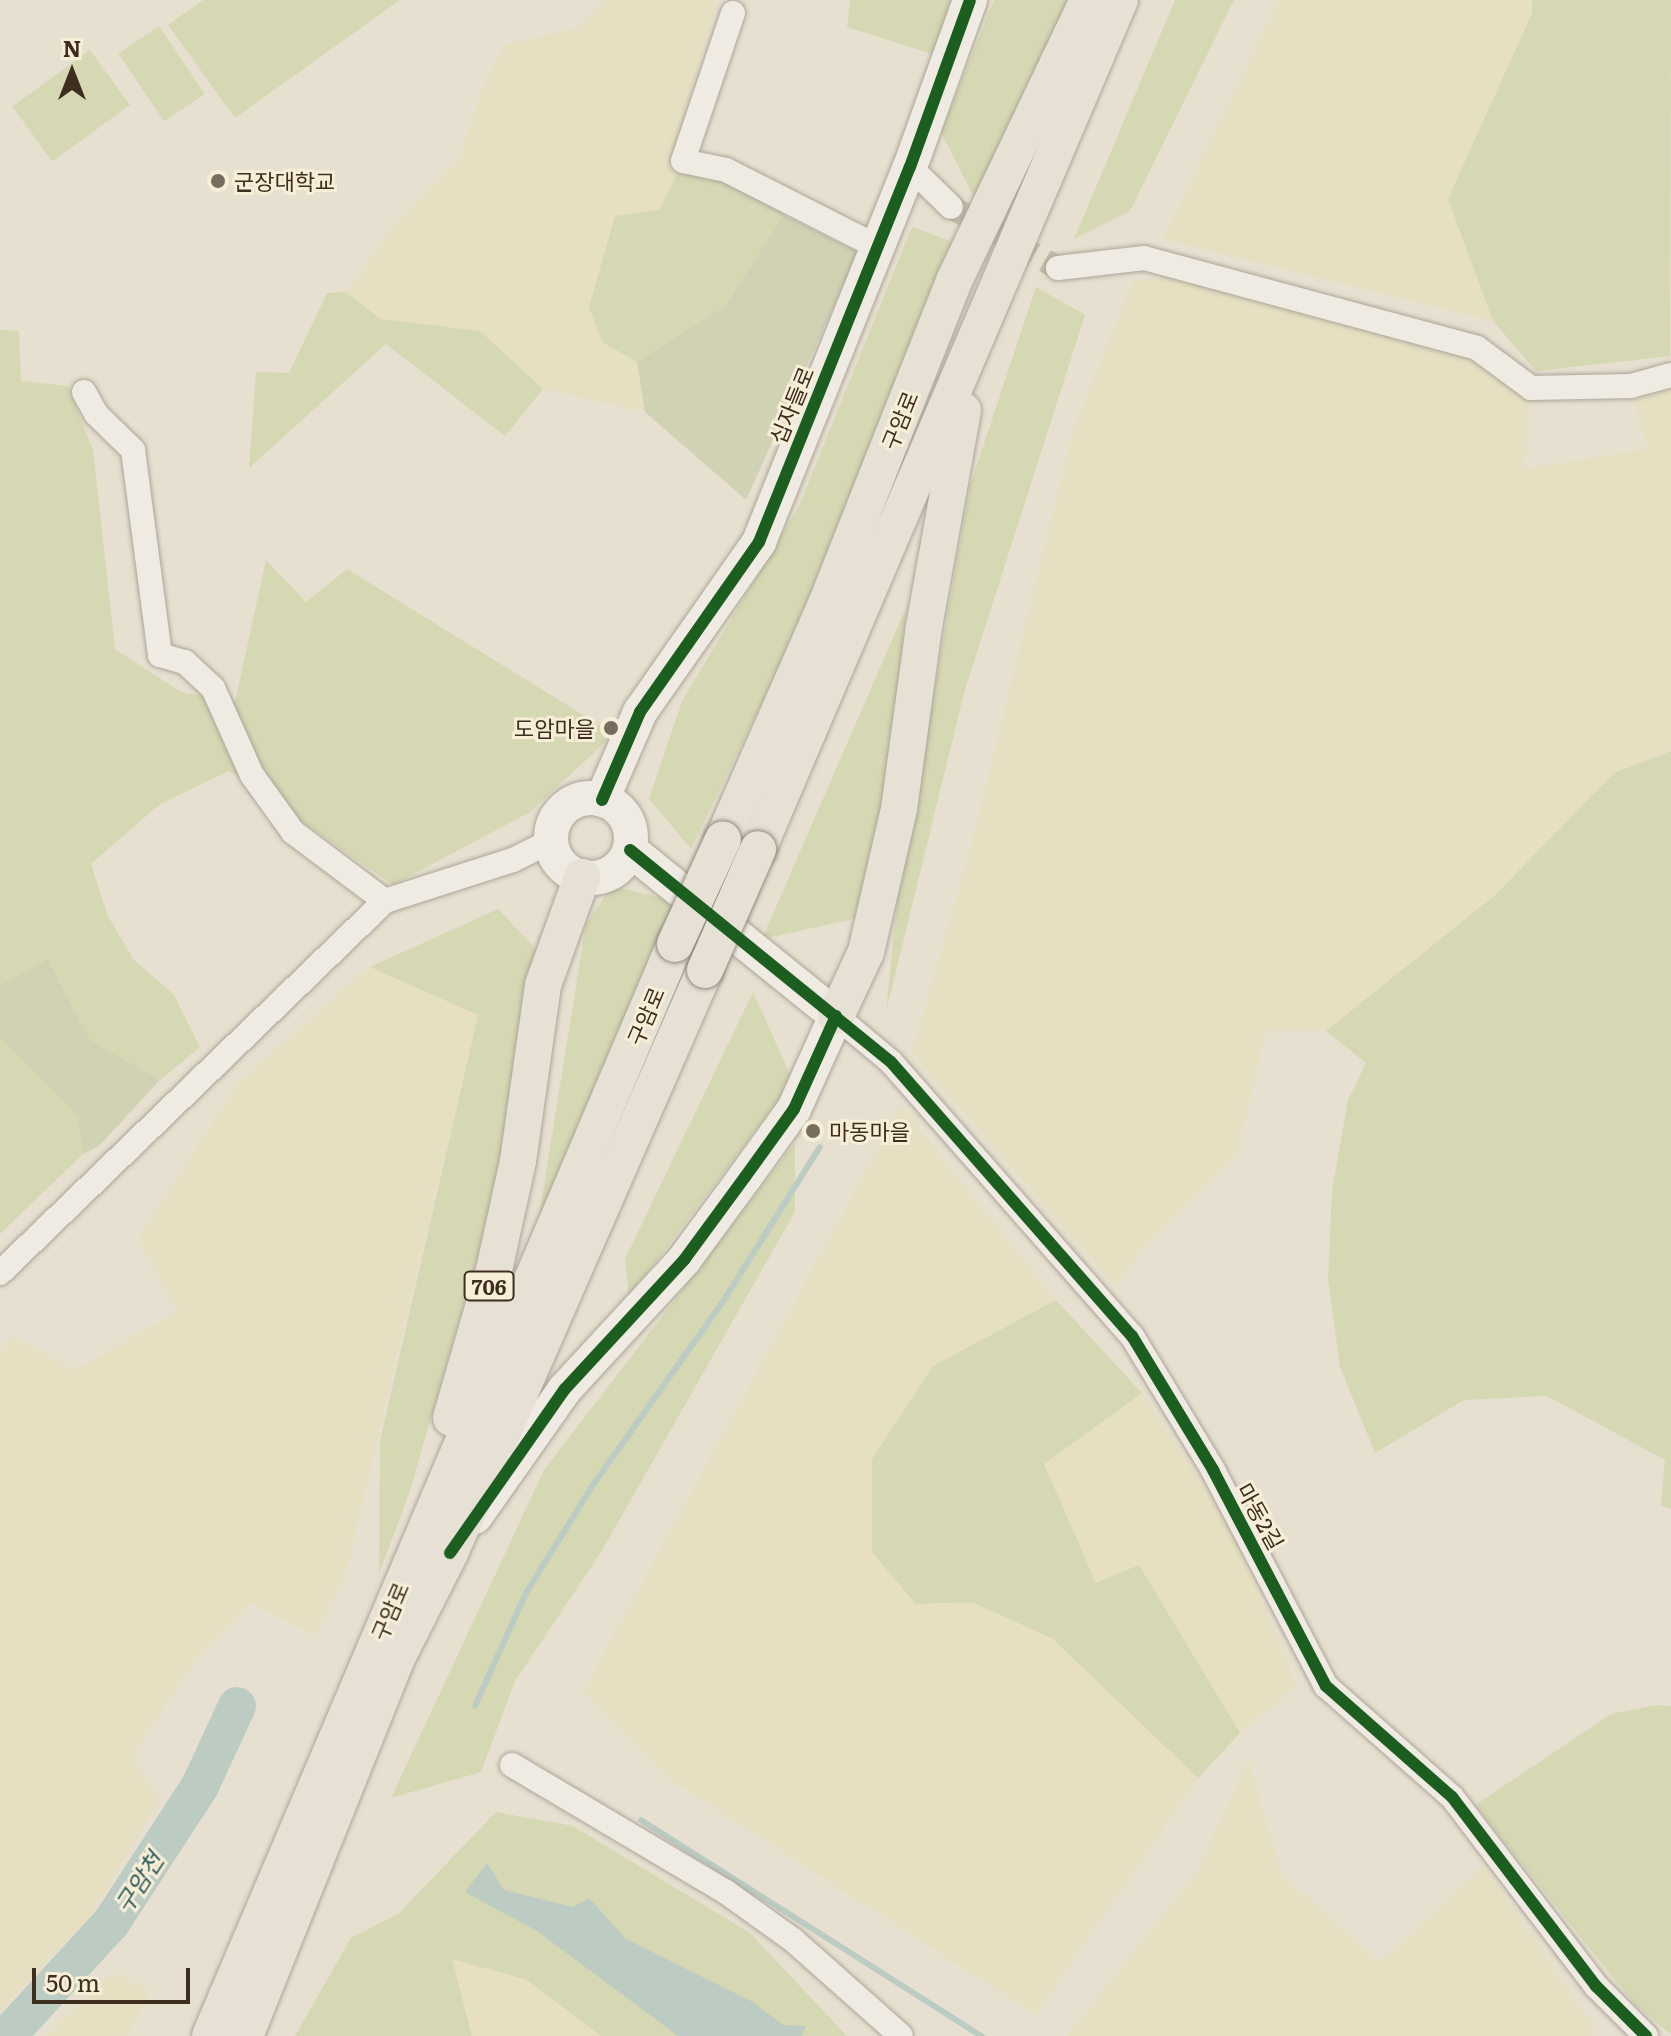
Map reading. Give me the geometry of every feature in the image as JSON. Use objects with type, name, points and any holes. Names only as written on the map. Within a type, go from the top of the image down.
[{"type":"main road","name":"십자들로","points":[[602,800],[640,712],[759,542],[910,167],[970,0]]},
{"type":"main road","name":"구암로","points":[[210,2036],[675,944],[825,607],[954,281],[1088,0]]},
{"type":"main road","name":"구암로","points":[[245,2036],[398,1656],[450,1553],[758,849],[1120,0]]},
{"type":"main road","points":[[450,1553],[565,1389],[684,1260],[794,1109],[866,952],[899,809],[924,627],[975,345]]},
{"type":"main road","points":[[630,850],[606,876],[582,877],[561,864],[551,841],[566,807],[577,801],[602,800],[623,814],[630,850],[836,1016]]},
{"type":"main road","name":"706","points":[[357,1685],[455,1406],[494,1270],[518,1161],[543,985],[582,877]]},
{"type":"street","points":[[733,13],[683,161],[726,170],[876,246]]},
{"type":"street","points":[[910,167],[951,207]]},
{"type":"street","points":[[1058,268],[1144,258],[1477,348],[1531,388],[1631,386],[1671,375]]},
{"type":"street","points":[[84,392],[96,414],[133,450],[160,655],[185,662],[213,688],[252,775],[293,832],[385,901]]},
{"type":"street","points":[[0,1273],[385,901],[513,860],[551,841]]},
{"type":"street","name":"마동2길","points":[[836,1016],[891,1062],[1132,1336],[1221,1484],[1326,1686],[1452,1797],[1596,1986],[1646,2036]]},
{"type":"street","points":[[512,1765],[726,1892],[793,1940],[901,2036]]},
{"type":"shaded area","points":[[606,0],[718,0],[670,166],[679,170],[602,342],[637,362],[645,412],[543,389],[480,331],[380,319],[346,292],[397,222],[460,156],[481,91],[504,45],[578,28]]},
{"type":"shaded area","points":[[1279,0],[1532,0],[1532,13],[1448,199],[1493,321],[1162,239]]},
{"type":"shaded area","points":[[1171,276],[1462,354],[1531,401],[1524,469],[1647,449],[1634,401],[1671,386],[1671,750],[1614,773],[1494,896],[1326,1031],[1266,1030],[1237,1155],[1136,1257],[1115,1286],[912,1053],[973,838],[1074,426],[1133,281]]},
{"type":"shaded area","points":[[369,967],[478,1015],[346,1572],[314,1635],[252,1603],[195,1660],[132,1758],[160,1800],[89,1918],[0,2011],[0,1353],[12,1337],[74,1370],[177,1312],[138,1238],[238,1083]]},
{"type":"shaded area","points":[[901,1106],[1056,1300],[933,1366],[872,1459],[916,1603],[972,1602],[1053,1639],[1198,1778],[1036,2015],[668,1778],[583,1691]]},
{"type":"shaded area","points":[[1142,1393],[1229,1524],[1297,1685],[1240,1733],[1139,1565],[1096,1584],[1044,1463]]},
{"type":"shaded area","points":[[1248,1759],[1282,1875],[1380,1962],[1484,1866],[1595,2028],[1593,2036],[1067,2036],[1197,1872]]},
{"type":"shaded area","points":[[487,1863],[504,1890],[573,1907],[589,1898],[626,1939],[753,2002],[783,2025],[806,2026],[801,2036],[678,2036],[537,1931],[465,1892]]},
{"type":"shaded area","points":[[451,1959],[527,1980],[601,2036],[472,2036]]},
{"type":"shaded area","points":[[112,1972],[151,1992],[128,2036],[45,2036]]},
{"type":"green space","points":[[203,0],[400,0],[235,118],[168,25]]},
{"type":"green space","points":[[850,0],[954,0],[932,54],[847,27]]},
{"type":"green space","points":[[994,0],[1076,0],[975,199],[941,132]]},
{"type":"green space","points":[[1175,0],[1234,0],[1130,211],[1074,239]]},
{"type":"green space","points":[[1532,0],[1671,0],[1670,356],[1536,371],[1493,321],[1448,199],[1532,13]]},
{"type":"green space","points":[[159,26],[205,94],[164,121],[118,53]]},
{"type":"green space","points":[[90,50],[130,105],[52,161],[12,106]]},
{"type":"green space","points":[[679,170],[773,197],[783,215],[726,305],[637,362],[602,342],[589,307],[615,216],[659,210]]},
{"type":"green space","points":[[783,215],[858,252],[746,500],[645,412],[637,362],[726,305]]},
{"type":"green space","points":[[912,227],[956,243],[782,661],[691,849],[649,799],[682,701],[799,506]]},
{"type":"green space","points":[[1036,287],[1085,315],[964,693],[886,1012],[897,902],[970,486]]},
{"type":"green space","points":[[346,292],[380,319],[480,331],[543,389],[505,436],[386,344],[249,468],[256,372],[289,373],[327,293]]},
{"type":"green space","points":[[0,330],[19,331],[21,381],[68,386],[93,450],[115,649],[181,692],[235,702],[266,560],[306,602],[347,569],[614,734],[530,812],[393,885],[229,771],[160,804],[91,864],[108,916],[133,959],[174,995],[200,1047],[160,1080],[90,1040],[48,959],[0,985]]},
{"type":"green space","points":[[906,608],[886,814],[854,919],[762,939]]},
{"type":"green space","points":[[1671,751],[1671,1509],[1661,1505],[1665,1460],[1547,1396],[1464,1400],[1375,1453],[1340,1367],[1328,1280],[1332,1190],[1348,1100],[1366,1063],[1326,1031],[1494,896],[1614,773]]},
{"type":"green space","points":[[612,886],[675,901],[535,1241],[586,924]]},
{"type":"green space","points":[[498,909],[540,953],[501,1175],[409,1494],[379,1574],[380,1441],[478,1015],[370,967]]},
{"type":"green space","points":[[48,959],[90,1040],[160,1080],[98,1147],[83,1154],[78,1116],[0,1037],[0,985]]},
{"type":"green space","points":[[753,992],[793,1081],[629,1297],[625,1259]]},
{"type":"green space","points":[[0,1037],[82,1119],[83,1154],[0,1234]]},
{"type":"green space","points":[[795,1143],[795,1212],[601,1552],[515,1681],[481,1772],[391,1798],[544,1470]]},
{"type":"green space","points":[[1056,1300],[1142,1393],[1044,1464],[1096,1583],[1139,1565],[1240,1733],[1198,1778],[1053,1639],[972,1602],[916,1604],[872,1552],[872,1459],[933,1366]]},
{"type":"green space","points":[[1657,1705],[1671,1706],[1671,2034],[1635,2005],[1475,1805],[1611,1714]]},
{"type":"green space","points":[[496,1812],[573,1826],[750,1933],[847,2036],[601,2036],[527,1980],[452,1959],[472,2036],[295,2036],[351,1938],[398,1914]]},
{"type":"waterway","points":[[475,1706],[526,1593],[593,1485],[722,1303],[820,1147]]},
{"type":"waterway","name":"구암천","points":[[7,2036],[111,1923],[200,1786],[237,1706]]},
{"type":"waterway","points":[[641,1820],[982,2036]]},
{"type":"tunnel","points":[[951,207],[1058,268]]},
{"type":"cycle path","points":[[602,800],[640,712],[759,542],[910,167],[970,0]]},
{"type":"cycle path","points":[[630,850],[891,1062],[1132,1336],[1213,1470],[1326,1686],[1452,1797],[1596,1986],[1646,2036]]},
{"type":"cycle path","points":[[450,1553],[565,1389],[684,1260],[794,1109],[836,1016]]},
{"type":"place","name":"군장대학교","points":[[218,181]]},
{"type":"place","name":"도암마을","points":[[611,728]]},
{"type":"place","name":"마동마을","points":[[813,1131]]}]
